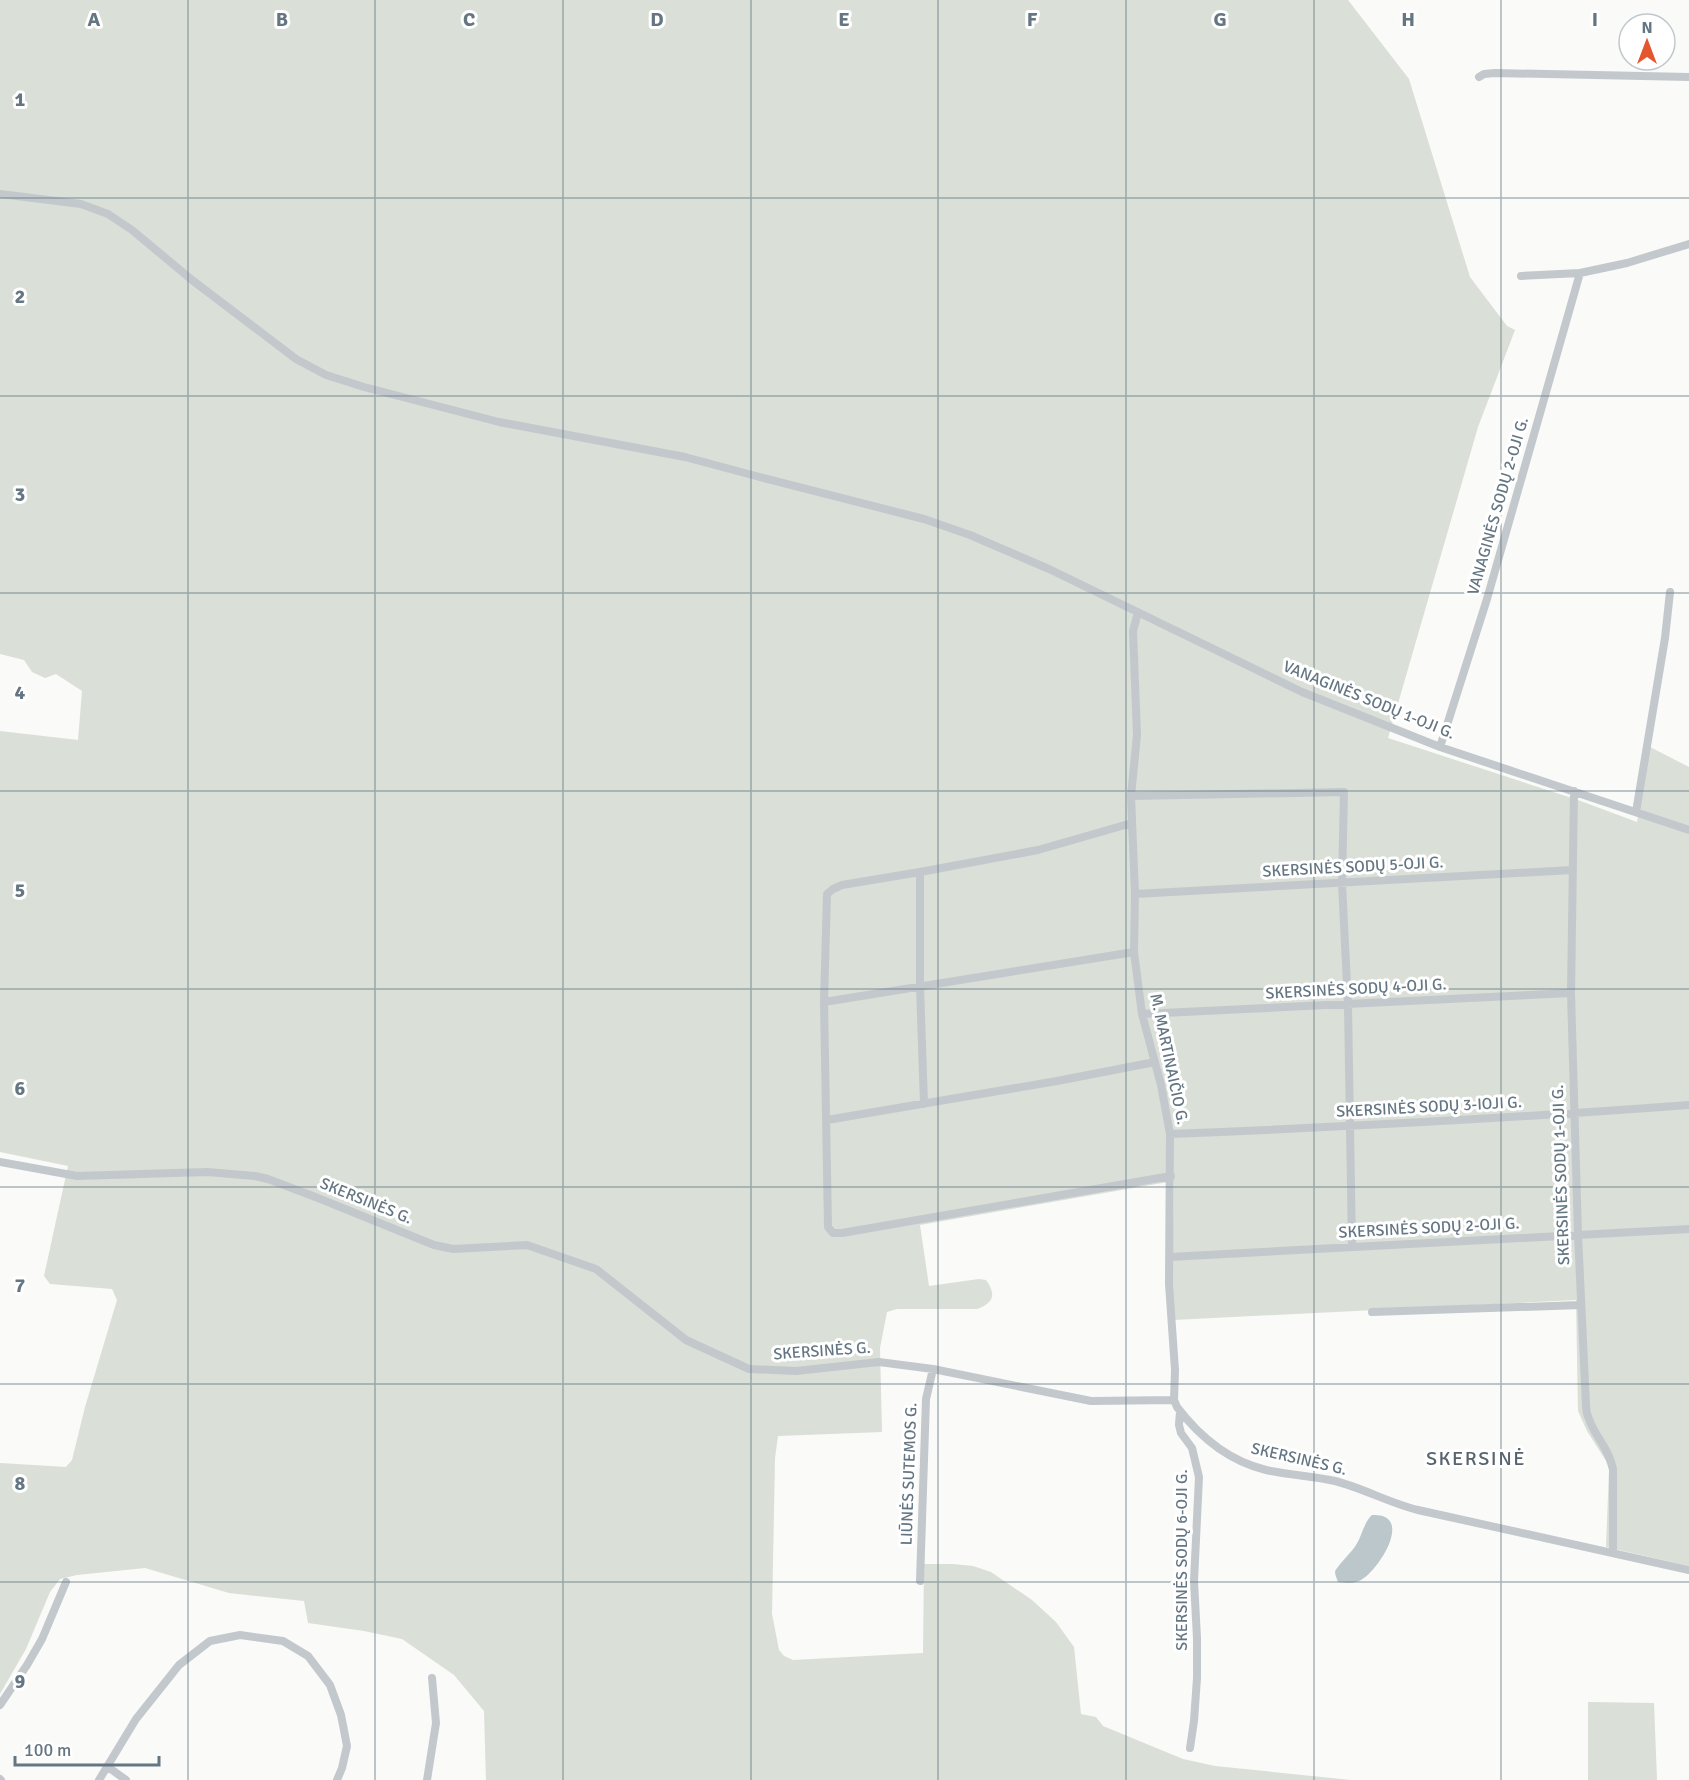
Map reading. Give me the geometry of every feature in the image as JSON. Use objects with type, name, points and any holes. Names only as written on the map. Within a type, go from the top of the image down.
[{"type":"street","points":[[1479,77],[1495,73],[1689,77]]},
{"type":"street","name":"VANAGINĖS SODŲ 1-OJI G.","points":[[0,194],[81,204],[108,214],[132,230],[192,280],[296,359],[326,375],[499,422],[685,457],[924,519],[970,535],[1049,569],[1302,692],[1440,747],[1689,830]]},
{"type":"street","points":[[1521,276],[1580,273],[1628,263],[1689,244]]},
{"type":"street","name":"VANAGINĖS SODŲ 2-OJI G.","points":[[1440,747],[1487,599],[1580,273]]},
{"type":"street","points":[[1636,812],[1670,592]]},
{"type":"street","points":[[1138,612],[1133,631],[1137,735],[1131,796],[1344,792],[1342,884],[1348,1005],[1352,1247]]},
{"type":"street","name":"SKERSINĖS SODŲ 1-OJI G.","points":[[1574,791],[1572,993],[1578,1235],[1586,1405],[1588,1418],[1605,1445],[1613,1469],[1613,1552]]},
{"type":"street","name":"M. MARTINAIČIO G.","points":[[1131,796],[1135,894],[1134,952],[1142,1014],[1170,1134],[1169,1284],[1174,1400]]},
{"type":"street","points":[[1132,823],[1038,850],[842,885],[827,894],[824,1002],[828,1227],[833,1233],[842,1233],[1171,1176]]},
{"type":"street","name":"SKERSINĖS SODŲ 5-OJI G.","points":[[1135,894],[1572,870]]},
{"type":"street","points":[[920,872],[920,986],[924,1104]]},
{"type":"street","points":[[824,1002],[1134,952]]},
{"type":"street","name":"SKERSINĖS SODŲ 4-OJI G.","points":[[1142,1014],[1572,993]]},
{"type":"street","points":[[827,1120],[1155,1062]]},
{"type":"street","name":"SKERSINĖS SODŲ 3-IOJI G.","points":[[1170,1134],[1351,1127],[1689,1105]]},
{"type":"street","name":"SKERSINĖS G.","points":[[0,1162],[77,1176],[207,1172],[268,1179],[434,1245],[453,1250],[527,1245],[596,1269],[686,1340],[749,1370],[796,1371],[879,1362],[933,1370],[1091,1401],[1174,1400],[1180,1412],[1213,1445],[1244,1463],[1265,1470],[1335,1481],[1400,1506],[1689,1570]]},
{"type":"street","name":"SKERSINĖS SODŲ 2-OJI G.","points":[[1170,1257],[1689,1229]]},
{"type":"street","points":[[1372,1312],[1581,1305]]},
{"type":"street","name":"LIŪNĖS SUTEMOS G.","points":[[920,1581],[926,1399],[933,1370]]},
{"type":"street","name":"SKERSINĖS SODŲ 6-OJI G.","points":[[1180,1412],[1179,1425],[1192,1448],[1199,1477],[1194,1581],[1197,1672],[1190,1748]]},
{"type":"street","points":[[0,1705],[42,1639],[66,1582]]},
{"type":"street","points":[[99,1780],[136,1719],[178,1665],[210,1641],[240,1635],[283,1641],[308,1656],[330,1685],[341,1716],[347,1746],[337,1780]]},
{"type":"street","points":[[427,1780],[436,1724],[432,1678]]},
{"type":"street","points":[[108,1767],[126,1780]]},
{"type":"shaded area","points":[[0,0],[1348,0],[1409,79],[1470,277],[1507,326],[1515,330],[1478,427],[1388,738],[1578,800],[1637,822],[1650,747],[1689,767],[1689,1566],[1606,1547],[1609,1470],[1578,1411],[1576,1300],[1173,1320],[1174,1181],[920,1225],[929,1286],[986,1280],[992,1298],[987,1304],[977,1309],[897,1309],[887,1312],[880,1348],[882,1432],[778,1436],[775,1458],[772,1614],[779,1650],[784,1656],[793,1660],[923,1653],[924,1564],[973,1566],[991,1572],[1032,1600],[1056,1622],[1074,1647],[1081,1714],[1096,1717],[1103,1726],[1183,1759],[1215,1766],[1351,1780],[486,1780],[484,1711],[454,1675],[402,1639],[308,1623],[304,1601],[229,1593],[145,1568],[60,1579],[50,1592],[26,1649],[0,1694],[0,1463],[66,1467],[72,1460],[85,1407],[117,1300],[112,1289],[50,1284],[44,1276],[68,1166],[0,1152],[0,731],[78,740],[82,691],[56,674],[45,678],[32,672],[24,660],[0,654]]},
{"type":"shaded area","points":[[1372,1515],[1385,1517],[1391,1523],[1392,1532],[1384,1555],[1361,1580],[1352,1583],[1338,1582],[1336,1570],[1356,1545]]},
{"type":"shaded area","points":[[1588,1702],[1654,1703],[1657,1780],[1588,1780]]},
{"type":"district","name":"SKERSINĖ","points":[[1476,1458]]}]
